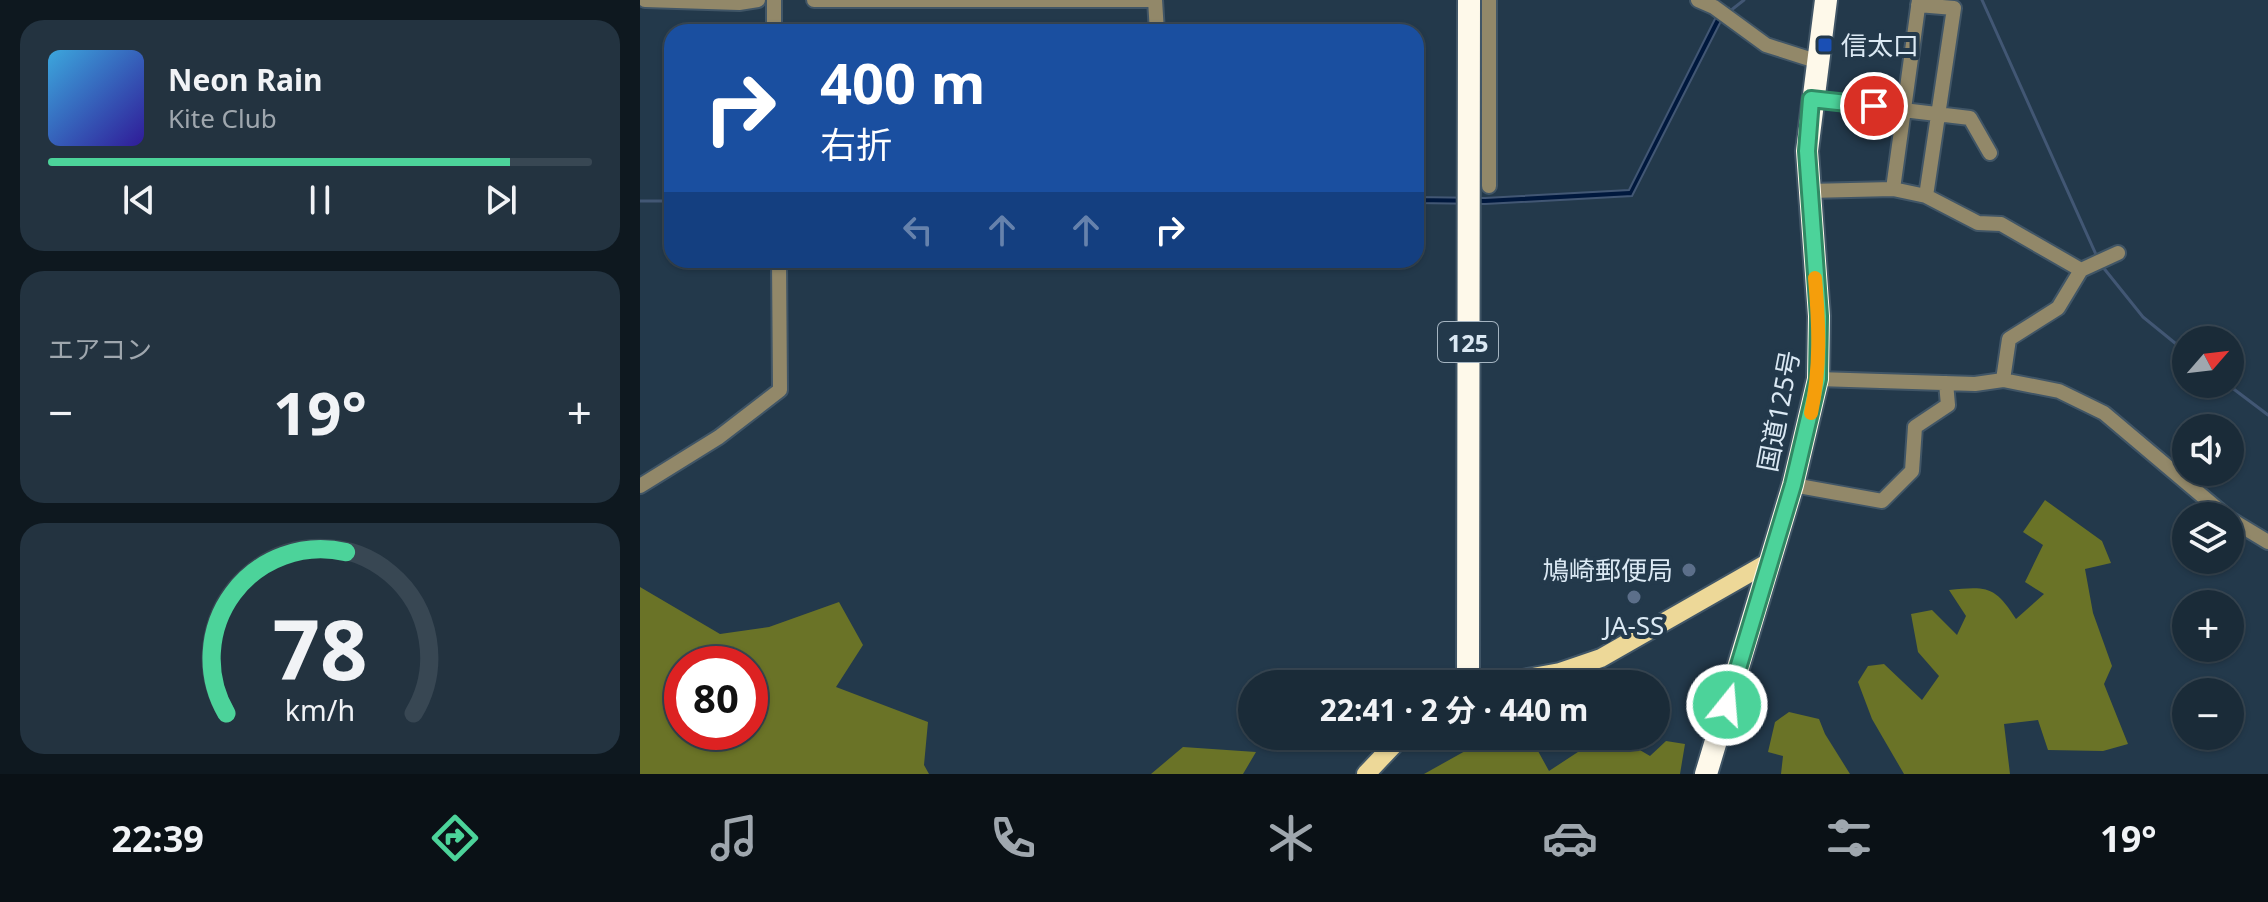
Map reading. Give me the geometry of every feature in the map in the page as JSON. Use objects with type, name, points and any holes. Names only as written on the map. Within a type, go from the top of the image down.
[{"type":"highway","name":"125","points":[[1468,670],[1469,0]]},
{"type":"highway","name":"国道125号","points":[[1706,774],[1793,485],[1818,379],[1819,316],[1808,191],[1811,99],[1826,0]]},
{"type":"main road","points":[[1566,670],[1601,658],[1769,562]]},
{"type":"main road","points":[[1366,774],[1389,750]]},
{"type":"street","points":[[645,0],[758,0]]},
{"type":"street","points":[[774,0],[774,24]]},
{"type":"street","points":[[814,0],[1152,0],[1156,24]]},
{"type":"street","points":[[1489,0],[1489,186]]},
{"type":"street","points":[[1698,0],[1715,4],[1766,45],[1816,61]]},
{"type":"street","points":[[1893,189],[1919,3],[1954,8],[1926,196]]},
{"type":"street","points":[[1811,99],[1970,118],[1990,153]]},
{"type":"street","points":[[1808,191],[1893,189],[1926,196],[1978,223],[2001,224],[2081,270]]},
{"type":"street","points":[[2003,380],[2009,339],[2058,308],[2081,270],[2118,253]]},
{"type":"street","points":[[640,486],[719,437],[780,390],[779,268]]},
{"type":"street","points":[[1818,379],[1975,384],[2003,380],[2059,391],[2104,413],[2209,502]]},
{"type":"street","points":[[1793,485],[1882,501],[1912,471],[1915,427],[1948,405],[1946,383]]},
{"type":"street","points":[[2244,528],[2268,542]]},
{"type":"green space","points":[[2045,500],[2102,541],[2111,563],[2085,569],[2093,613],[2112,666],[2104,684],[2128,744],[2103,751],[2048,750],[2038,720],[2004,724],[2010,774],[1904,774],[1872,719],[1858,682],[1868,666],[1884,664],[1922,700],[1939,676],[1918,652],[1911,614],[1932,610],[1957,635],[1966,616],[1949,590],[1973,588],[1996,594],[2016,619],[2044,594],[2025,582],[2043,545],[2023,532]]},
{"type":"green space","points":[[640,587],[720,634],[769,627],[839,602],[863,645],[836,687],[928,722],[924,765],[929,774],[640,774]]},
{"type":"green space","points":[[1789,712],[1819,719],[1850,774],[1781,774],[1783,756],[1768,752],[1775,722]]},
{"type":"green space","points":[[1670,742],[1685,744],[1680,774],[1424,774],[1467,750],[1539,750],[1549,771],[1581,750],[1640,750],[1650,756],[1656,750],[1670,750]]},
{"type":"green space","points":[[1183,747],[1256,752],[1243,774],[1151,774]]},
{"type":"water","points":[[1729,8],[1732,13],[1720,23],[1632,196],[1485,204],[1424,203],[1424,197],[1485,198],[1629,190],[1715,19]]},
{"type":"waterway","points":[[1730,11],[1744,0]]},
{"type":"waterway","points":[[1982,0],[2098,259]]},
{"type":"waterway","points":[[640,201],[664,201]]},
{"type":"waterway","points":[[2102,266],[2143,317],[2172,341]]},
{"type":"waterway","points":[[2244,397],[2268,415]]},
{"type":"slow traffic","points":[[1811,413],[1818,379],[1819,347],[1815,278]]},
{"type":"place","name":"信太口","points":[[1825,45]]},
{"type":"place","name":"鳩崎郵便局","points":[[1689,570]]},
{"type":"place","name":"JA-SS","points":[[1634,597]]},
{"type":"route","points":[[1727,705],[1793,485],[1818,379],[1819,316],[1808,191],[1811,99],[1874,106]]}]
